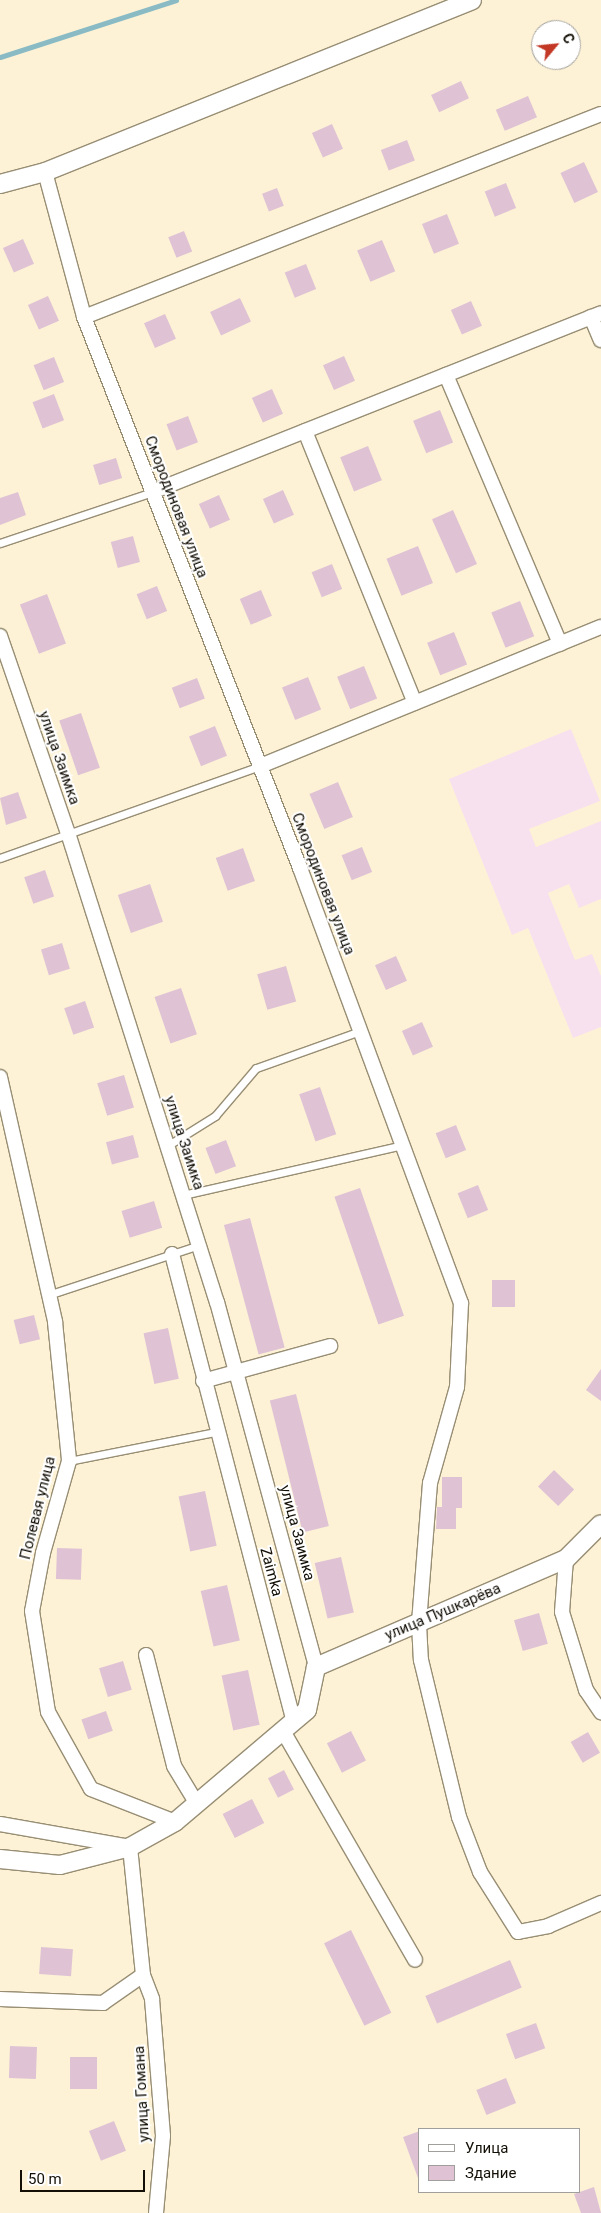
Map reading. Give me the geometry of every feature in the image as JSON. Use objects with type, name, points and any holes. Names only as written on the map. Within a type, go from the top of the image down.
[{"type":"street","points":[[0,184],[45,172],[472,0]]},
{"type":"street","points":[[84,317],[601,114]]},
{"type":"street","name":"Смородиновая улица","points":[[45,172],[84,317],[260,766],[461,1303],[457,1387],[430,1482],[419,1624],[421,1660],[460,1817],[480,1872],[518,1932],[548,1926],[601,1903]]},
{"type":"street","points":[[152,492],[596,315],[601,340]]},
{"type":"street","points":[[446,375],[560,644]]},
{"type":"street","points":[[305,431],[416,703]]},
{"type":"street","points":[[260,766],[601,627]]},
{"type":"street","name":"улица Заимка","points":[[0,636],[68,833],[199,1245],[316,1667]]},
{"type":"street","name":"Полевая улица","points":[[0,1077],[55,1322],[69,1461],[43,1552],[32,1611],[48,1712],[90,1789],[175,1822]]},
{"type":"street","name":"Zaimka","points":[[172,1254],[216,1432],[295,1721],[415,1960]]},
{"type":"street","points":[[203,1380],[236,1373],[330,1346]]},
{"type":"street","name":"улица Пушкарёва","points":[[316,1667],[566,1559],[601,1524]]},
{"type":"street","points":[[566,1559],[562,1612],[586,1690],[601,1712]]},
{"type":"street","points":[[146,1654],[174,1766],[197,1804]]},
{"type":"street","points":[[0,1859],[60,1865],[130,1846],[175,1822],[295,1721],[316,1667]]},
{"type":"street","points":[[0,1824],[130,1846]]},
{"type":"street","name":"улица Гомана","points":[[130,1846],[143,1975],[152,1999],[163,2136],[156,2213]]},
{"type":"street","points":[[0,1999],[103,2003],[143,1975]]},
{"type":"lane","points":[[0,543],[152,492]]},
{"type":"lane","points":[[0,858],[260,766]]},
{"type":"lane","points":[[167,1146],[215,1116],[256,1068],[360,1031]]},
{"type":"lane","points":[[183,1196],[403,1145]]},
{"type":"lane","points":[[48,1295],[199,1245]]},
{"type":"lane","points":[[69,1461],[216,1432]]},
{"type":"shaded area","points":[[571,729],[600,801],[529,829],[536,847],[601,821],[601,899],[579,908],[569,884],[548,893],[575,960],[592,954],[601,976],[601,1027],[573,1038],[528,928],[512,935],[449,779]]},
{"type":"building","points":[[461,81],[469,98],[439,112],[431,95]]},
{"type":"building","points":[[528,96],[537,117],[505,131],[496,110]]},
{"type":"building","points":[[332,124],[343,149],[323,158],[312,133]]},
{"type":"building","points":[[407,140],[415,161],[389,171],[381,150]]},
{"type":"building","points":[[584,162],[598,192],[574,203],[560,173]]},
{"type":"building","points":[[506,183],[516,208],[495,217],[485,192]]},
{"type":"building","points":[[277,188],[284,206],[269,211],[262,194]]},
{"type":"building","points":[[447,214],[459,244],[434,254],[422,224]]},
{"type":"building","points":[[184,231],[192,251],[176,258],[168,237]]},
{"type":"building","points":[[23,239],[34,264],[14,273],[3,248]]},
{"type":"building","points":[[382,240],[395,271],[370,282],[357,251]]},
{"type":"building","points":[[306,264],[316,289],[295,298],[285,273]]},
{"type":"building","points":[[48,296],[59,321],[39,330],[28,305]]},
{"type":"building","points":[[240,298],[251,322],[221,336],[210,312]]},
{"type":"building","points":[[471,301],[482,326],[462,335],[451,310]]},
{"type":"building","points":[[165,314],[176,339],[155,348],[144,323]]},
{"type":"building","points":[[344,356],[355,381],[334,390],[323,365]]},
{"type":"building","points":[[54,357],[64,382],[44,390],[34,365]]},
{"type":"building","points":[[272,389],[283,414],[263,423],[252,398]]},
{"type":"building","points":[[54,394],[64,420],[43,428],[33,402]]},
{"type":"building","points":[[440,410],[453,442],[426,453],[413,421]]},
{"type":"building","points":[[188,416],[198,442],[177,450],[167,424]]},
{"type":"building","points":[[368,446],[382,480],[354,492],[340,457]]},
{"type":"building","points":[[116,458],[122,478],[99,485],[93,465]]},
{"type":"building","points":[[283,490],[294,515],[274,524],[263,499]]},
{"type":"building","points":[[18,492],[26,515],[0,525],[0,498]]},
{"type":"building","points":[[219,495],[230,520],[210,529],[199,504]]},
{"type":"building","points":[[453,510],[477,564],[456,573],[432,519]]},
{"type":"building","points":[[133,536],[140,562],[118,568],[111,542]]},
{"type":"building","points":[[418,546],[433,583],[401,596],[386,559]]},
{"type":"building","points":[[332,564],[342,589],[322,597],[312,572]]},
{"type":"building","points":[[157,586],[167,611],[147,619],[137,594]]},
{"type":"building","points":[[261,590],[272,616],[251,625],[240,599]]},
{"type":"building","points":[[47,594],[66,643],[39,654],[20,604]]},
{"type":"building","points":[[520,601],[534,636],[505,648],[491,613]]},
{"type":"building","points":[[454,632],[467,664],[440,675],[427,643]]},
{"type":"building","points":[[364,666],[377,698],[350,709],[337,677]]},
{"type":"building","points":[[308,677],[321,709],[295,720],[282,687]]},
{"type":"building","points":[[197,678],[205,699],[180,708],[172,688]]},
{"type":"building","points":[[81,713],[100,768],[78,775],[59,720]]},
{"type":"building","points":[[215,726],[227,756],[201,766],[189,736]]},
{"type":"building","points":[[338,782],[353,817],[324,829],[309,794]]},
{"type":"building","points":[[18,792],[27,818],[6,825],[0,798]]},
{"type":"building","points":[[362,847],[372,872],[352,880],[342,855]]},
{"type":"building","points":[[243,848],[255,881],[228,891],[216,858]]},
{"type":"building","points":[[45,870],[54,896],[33,904],[24,877]]},
{"type":"building","points":[[150,884],[163,922],[131,933],[118,895]]},
{"type":"building","points":[[62,943],[70,969],[49,975],[41,949]]},
{"type":"building","points":[[396,956],[407,981],[386,990],[375,965]]},
{"type":"building","points":[[286,966],[296,1002],[267,1010],[257,974]]},
{"type":"building","points":[[181,988],[197,1034],[170,1043],[155,997]]},
{"type":"building","points":[[85,1001],[94,1027],[73,1035],[64,1008]]},
{"type":"building","points":[[422,1022],[433,1047],[413,1056],[402,1031]]},
{"type":"building","points":[[124,1075],[134,1108],[107,1116],[97,1083]]},
{"type":"building","points":[[320,1087],[336,1134],[315,1141],[299,1094]]},
{"type":"building","points":[[456,1125],[466,1150],[446,1158],[436,1133]]},
{"type":"building","points":[[133,1135],[139,1157],[112,1164],[106,1142]]},
{"type":"building","points":[[226,1140],[236,1166],[215,1174],[205,1148]]},
{"type":"building","points":[[478,1185],[488,1210],[468,1218],[458,1193]]},
{"type":"building","points":[[360,1188],[404,1316],[378,1324],[334,1197]]},
{"type":"building","points":[[154,1201],[162,1228],[130,1238],[121,1211]]},
{"type":"building","points":[[250,1218],[285,1347],[259,1354],[224,1225]]},
{"type":"building","points":[[492,1280],[515,1280],[515,1307],[492,1307]]},
{"type":"building","points":[[34,1315],[40,1339],[20,1344],[14,1320]]},
{"type":"building","points":[[168,1328],[179,1379],[154,1384],[144,1333]]},
{"type":"building","points":[[601,1369],[601,1401],[586,1390]]},
{"type":"building","points":[[296,1394],[329,1526],[303,1532],[270,1401]]},
{"type":"building","points":[[554,1470],[574,1489],[558,1506],[538,1487]]},
{"type":"building","points":[[442,1477],[462,1477],[462,1508],[456,1508],[456,1529],[436,1529],[437,1507],[442,1507]]},
{"type":"building","points":[[205,1491],[217,1546],[190,1551],[179,1497]]},
{"type":"building","points":[[57,1548],[82,1549],[81,1580],[56,1579]]},
{"type":"building","points":[[341,1557],[354,1613],[328,1619],[315,1563]]},
{"type":"building","points":[[227,1585],[240,1641],[214,1647],[201,1591]]},
{"type":"building","points":[[539,1613],[548,1644],[523,1651],[514,1620]]},
{"type":"building","points":[[123,1661],[132,1690],[108,1697],[99,1668]]},
{"type":"building","points":[[248,1670],[260,1725],[233,1730],[222,1676]]},
{"type":"building","points":[[106,1711],[113,1731],[88,1739],[81,1719]]},
{"type":"building","points":[[351,1731],[366,1760],[342,1773],[327,1743]]},
{"type":"building","points":[[588,1732],[600,1753],[583,1763],[571,1742]]},
{"type":"building","points":[[284,1770],[294,1790],[278,1798],[268,1778]]},
{"type":"building","points":[[252,1799],[264,1823],[235,1838],[223,1814]]},
{"type":"building","points":[[351,1930],[391,2013],[364,2026],[324,1943]]},
{"type":"building","points":[[41,1947],[73,1949],[71,1976],[39,1974]]},
{"type":"building","points":[[510,1960],[522,1988],[437,2024],[425,1996]]},
{"type":"building","points":[[536,2023],[545,2048],[515,2059],[506,2034]]},
{"type":"building","points":[[10,2046],[37,2047],[36,2079],[9,2078]]},
{"type":"building","points":[[70,2057],[97,2057],[97,2089],[70,2089]]},
{"type":"building","points":[[506,2078],[516,2103],[486,2115],[476,2090]]},
{"type":"building","points":[[114,2121],[126,2151],[101,2161],[89,2131]]},
{"type":"building","points":[[418,2132],[418,2178],[403,2137]]},
{"type":"building","points":[[594,2187],[601,2213],[581,2213],[574,2194]]},
{"type":"waterway","points":[[0,57],[176,0]]}]
